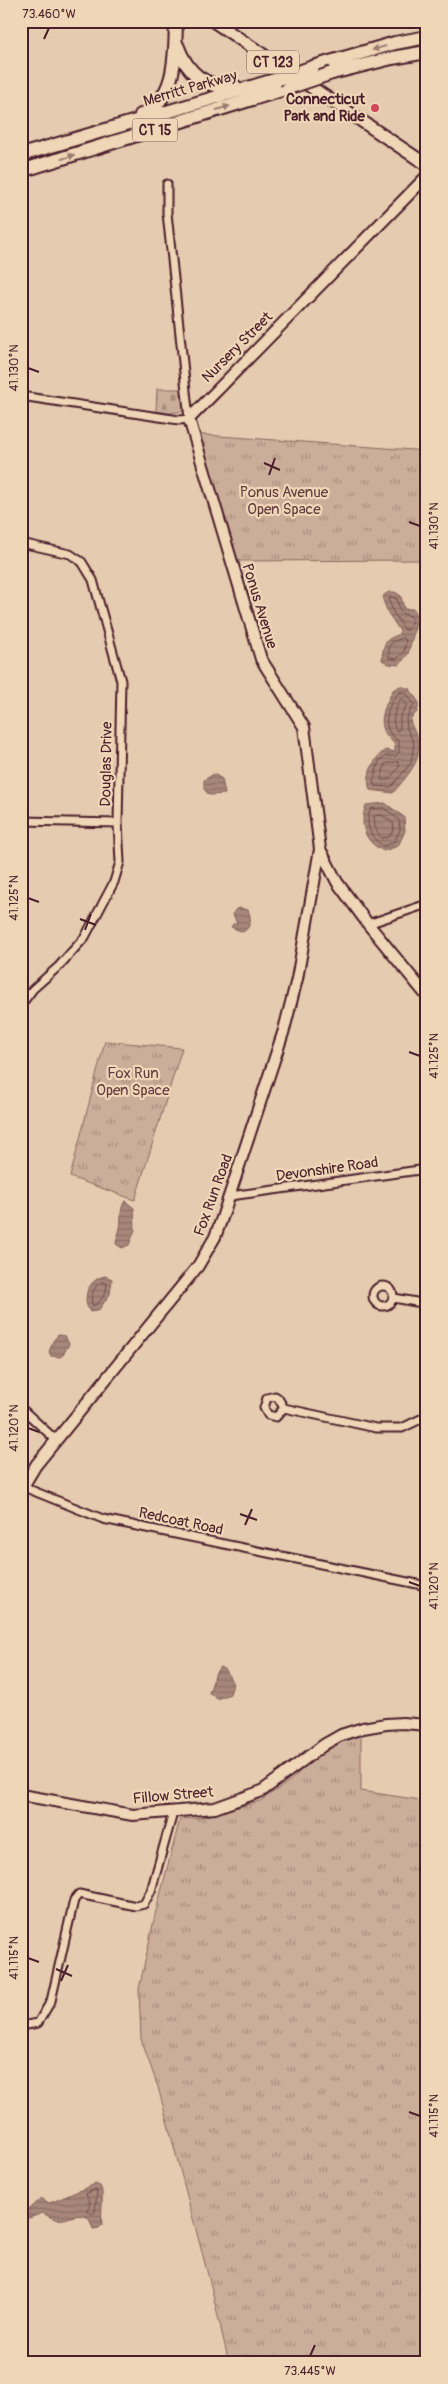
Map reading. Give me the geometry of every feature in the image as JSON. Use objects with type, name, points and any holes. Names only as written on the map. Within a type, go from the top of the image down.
[{"type":"highway","points":[[109,129],[146,112],[158,104],[170,82],[176,40],[176,21]]},
{"type":"highway","name":"Merritt Parkway","points":[[21,155],[396,43],[427,37]]},
{"type":"highway","points":[[176,40],[182,59],[190,72],[204,82],[217,87],[253,86]]},
{"type":"highway","name":"Merritt Parkway","points":[[21,171],[332,74],[392,58],[427,52]]},
{"type":"main road","name":"CT 123","points":[[213,21],[427,165]]},
{"type":"street","name":"Nursery Street","points":[[189,419],[427,176]]},
{"type":"street","name":"Ponus Avenue","points":[[167,184],[166,213],[184,358],[189,419],[260,659],[304,727],[320,849],[337,882],[368,924],[427,996]]},
{"type":"street","points":[[21,396],[179,420],[189,419]]},
{"type":"street","name":"Douglas Drive","points":[[21,543],[70,554],[82,562],[93,580],[120,681],[118,823],[120,862],[114,882],[84,937],[59,966],[32,990],[21,1005]]},
{"type":"street","points":[[21,820],[118,823]]},
{"type":"street","name":"Fox Run Road","points":[[22,1487],[36,1465],[198,1266],[215,1237],[230,1196],[292,1000],[320,849]]},
{"type":"street","points":[[314,883],[330,880],[337,882]]},
{"type":"street","points":[[368,924],[427,904]]},
{"type":"street","name":"Devonshire Road","points":[[230,1196],[427,1169]]},
{"type":"street","points":[[394,1298],[427,1304]]},
{"type":"street","points":[[21,1408],[56,1440]]},
{"type":"street","points":[[284,1408],[376,1428],[402,1428],[427,1416]]},
{"type":"street","name":"Redcoat Road","points":[[22,1487],[103,1519],[427,1586]]},
{"type":"street","name":"Fillow Street","points":[[21,1796],[133,1815],[215,1808],[262,1792],[325,1744],[341,1735],[363,1728],[403,1722],[427,1725]]},
{"type":"street","points":[[21,2026],[38,2022],[51,2001],[74,1900],[79,1894],[136,1906],[144,1904],[151,1891],[173,1813]]},
{"type":"green space","points":[[157,389],[184,389],[186,411],[169,413],[156,411]]},
{"type":"green space","name":"Ponus Avenue Open Space","points":[[192,434],[427,451],[427,560],[236,561],[214,481]]},
{"type":"green space","name":"Fox Run Open Space","points":[[105,1041],[182,1048],[135,1200],[70,1177]]},
{"type":"green space","points":[[361,1731],[361,1791],[427,1801],[427,2363],[229,2363],[211,2286],[158,2087],[141,2039],[139,1989],[155,1915],[180,1819],[199,1818],[260,1801],[290,1781],[315,1757]]},
{"type":"water","points":[[389,592],[395,592],[401,596],[404,609],[414,609],[417,620],[408,654],[399,665],[389,664],[382,660],[385,644],[398,635],[400,631],[388,613],[383,600],[384,595]]},
{"type":"water","points":[[400,686],[410,689],[419,703],[417,712],[410,719],[419,741],[418,756],[412,769],[393,793],[370,790],[369,774],[377,758],[385,750],[395,752],[395,744],[384,731],[382,718],[393,690]]},
{"type":"water","points":[[214,774],[222,779],[225,794],[209,795],[204,789],[204,780]]},
{"type":"water","points":[[385,803],[404,817],[405,831],[398,846],[384,851],[368,838],[363,826],[363,819],[366,805]]},
{"type":"water","points":[[240,908],[248,910],[250,917],[250,923],[243,932],[231,927],[233,924],[237,924],[233,914],[235,910]]},
{"type":"water","points":[[125,1201],[134,1208],[135,1230],[129,1245],[122,1248],[116,1242]]},
{"type":"water","points":[[105,1276],[112,1279],[110,1294],[98,1311],[90,1312],[87,1307],[86,1296],[90,1285]]},
{"type":"water","points":[[58,1335],[65,1336],[69,1344],[60,1357],[51,1356],[49,1352],[53,1341]]},
{"type":"water","points":[[220,1667],[226,1670],[233,1684],[230,1694],[217,1699],[209,1693],[216,1672]]},
{"type":"water","points":[[95,2184],[100,2186],[102,2193],[102,2225],[99,2228],[93,2229],[89,2218],[82,2216],[58,2219],[43,2213],[29,2218],[21,2216],[41,2198],[49,2203]]},
{"type":"place","name":"Connecticut Park and Ride","points":[[375,108]]}]
